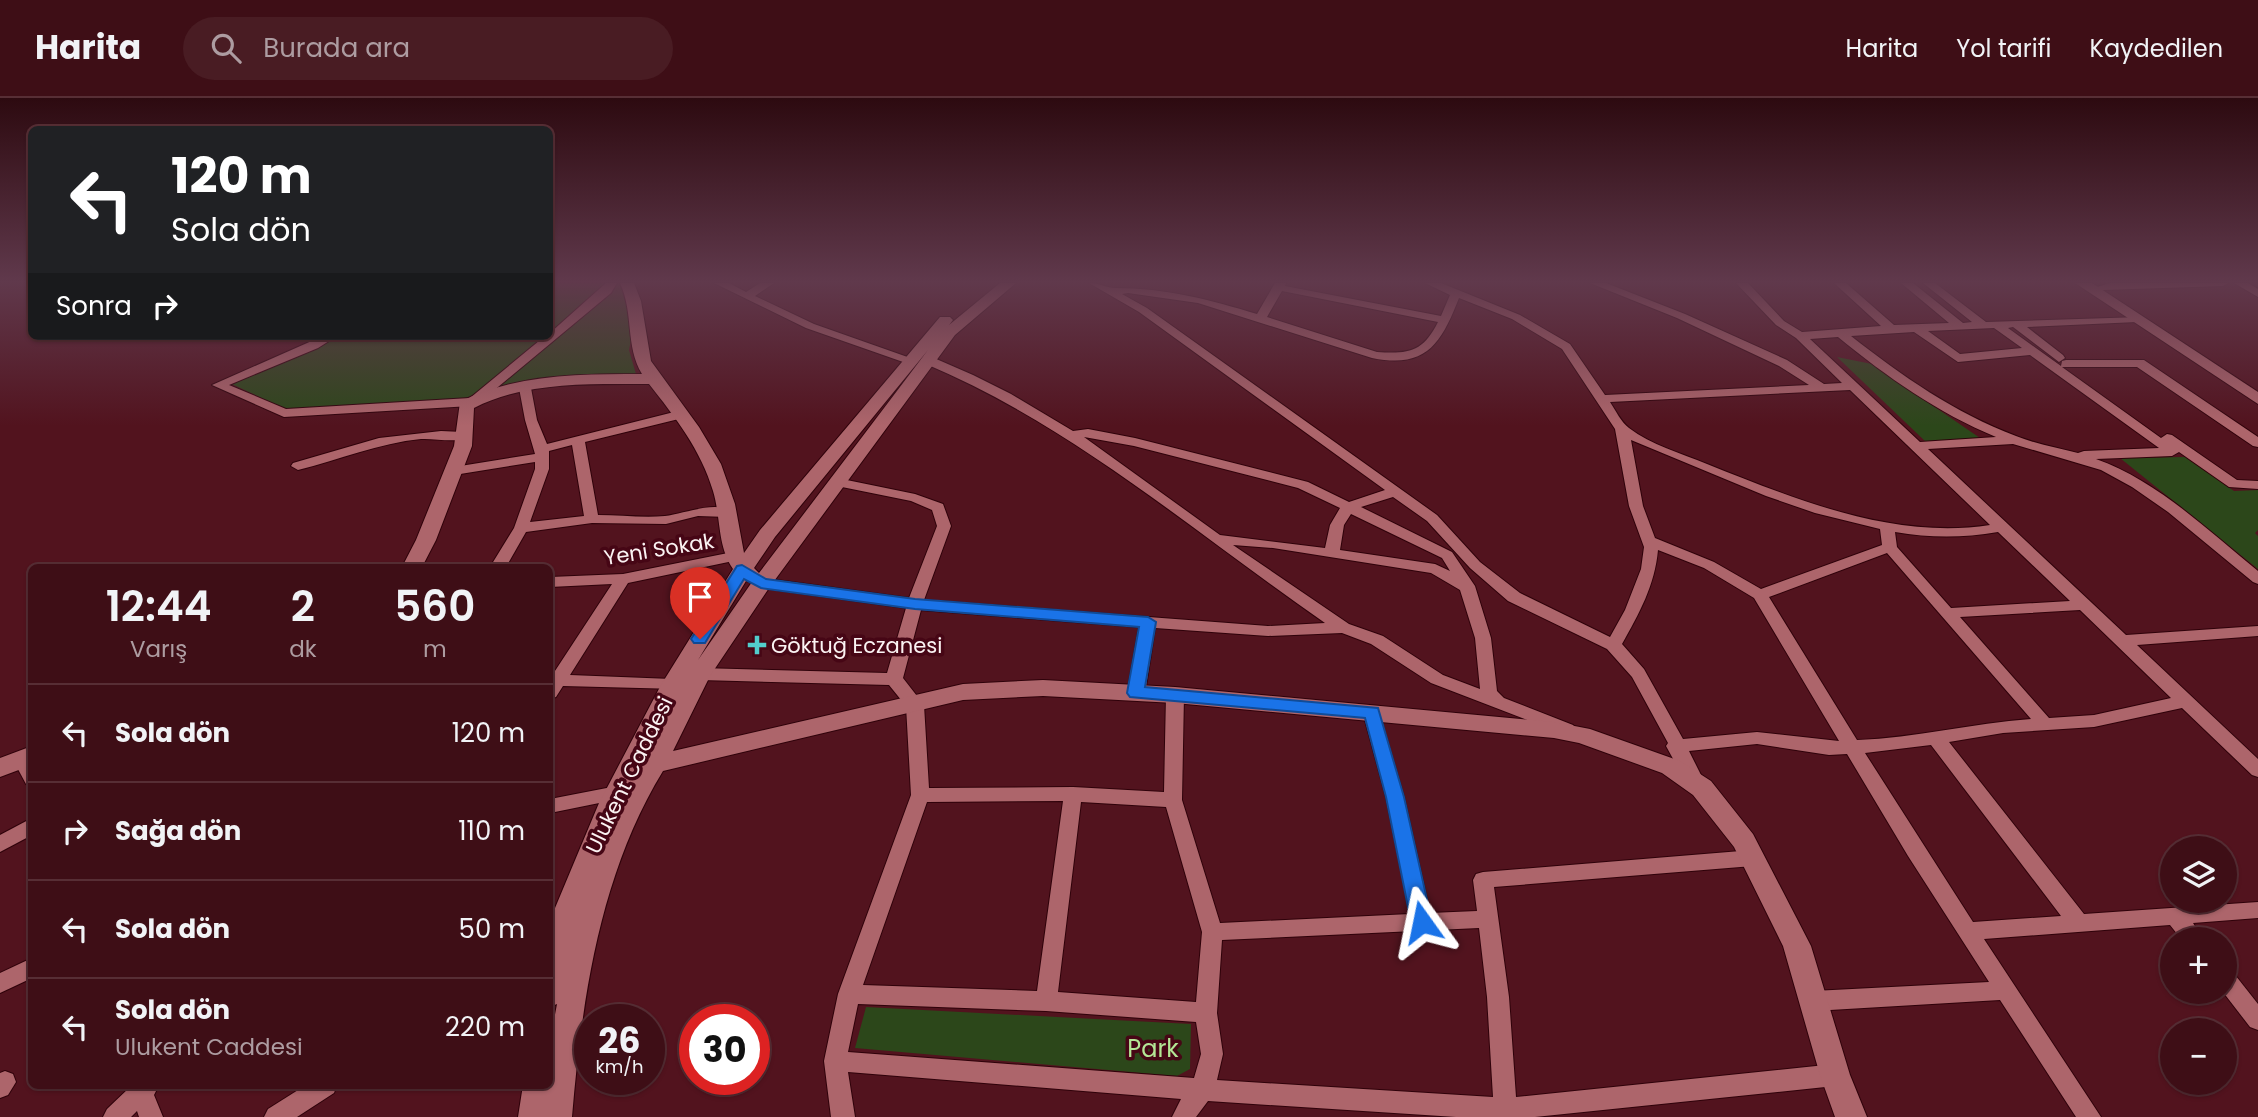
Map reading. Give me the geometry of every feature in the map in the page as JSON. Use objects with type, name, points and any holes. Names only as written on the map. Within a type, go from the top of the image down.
[{"type":"street","points":[[636,331],[636,342],[644,365],[708,453],[746,570]]},
{"type":"street","points":[[823,331],[910,360]]},
{"type":"street","points":[[553,1073],[562,1054],[587,917],[630,804],[655,764],[700,674],[746,570],[767,534],[934,331]]},
{"type":"street","points":[[746,570],[837,482],[951,331]]},
{"type":"street","points":[[1172,331],[1275,407],[1433,518],[1475,565],[1514,597],[1613,645],[1627,657],[1645,684],[1697,784],[1744,841],[1797,946],[1835,1074],[1851,1117]]},
{"type":"street","points":[[1300,331],[1376,355],[1402,358],[1415,356],[1426,349],[1437,331]]},
{"type":"street","points":[[1539,331],[1566,347],[1622,429],[1636,506],[1651,547],[1648,569],[1633,610],[1613,645]]},
{"type":"street","points":[[1713,331],[1783,363],[1822,388]]},
{"type":"street","points":[[1792,331],[1918,446],[2258,770]]},
{"type":"street","points":[[1798,331],[1801,336]]},
{"type":"street","points":[[1801,336],[1872,331]]},
{"type":"street","points":[[1920,331],[1958,358],[2032,351]]},
{"type":"street","points":[[1999,331],[2032,351],[2172,452],[2071,456]]},
{"type":"street","points":[[2024,331],[2225,480],[2239,485],[2258,485]]},
{"type":"street","points":[[2153,331],[2258,399]]},
{"type":"street","points":[[2169,331],[2258,388]]},
{"type":"street","points":[[1841,333],[1879,365],[1957,416],[2015,440],[2119,473],[2183,518],[2258,579]]},
{"type":"street","points":[[324,340],[218,385],[284,413],[473,401],[525,388],[612,379],[655,379]]},
{"type":"street","points":[[414,564],[426,540],[463,446],[466,405],[547,340]]},
{"type":"street","points":[[930,361],[975,378],[1072,435],[1343,628],[1377,640],[1437,679],[1671,767],[1697,784]]},
{"type":"street","points":[[2066,364],[2140,363],[2258,443]]},
{"type":"street","points":[[1600,399],[1854,386]]},
{"type":"street","points":[[500,564],[521,528],[543,453],[530,420],[525,388]]},
{"type":"street","points":[[454,471],[543,453],[682,414]]},
{"type":"street","points":[[1622,429],[1642,442],[1748,485],[1887,529],[1981,533],[2002,527]]},
{"type":"street","points":[[1072,435],[1088,433],[1303,485],[1447,555],[1467,586],[1483,638],[1489,692],[1499,702]]},
{"type":"street","points":[[298,466],[373,442],[399,437],[418,434],[463,436]]},
{"type":"street","points":[[1918,446],[2015,440]]},
{"type":"street","points":[[578,441],[592,519]]},
{"type":"street","points":[[837,482],[915,498],[937,507],[944,526],[915,604],[894,679]]},
{"type":"street","points":[[1332,555],[1336,519],[1351,507],[1394,492]]},
{"type":"street","points":[[521,528],[592,519],[666,520],[698,512],[727,513]]},
{"type":"street","points":[[1887,529],[1890,548],[2045,724]]},
{"type":"street","points":[[1215,539],[1262,543],[1435,569],[1443,572],[1458,585],[1467,586]]},
{"type":"street","points":[[1649,541],[1709,565],[1760,596],[1915,851],[2089,1117]]},
{"type":"street","points":[[1760,596],[1890,548]]},
{"type":"street","name":"Yeni Sokak","points":[[553,582],[746,570],[915,604],[1268,631],[1343,628]]},
{"type":"street","name":"Ulukent Caddesi","points":[[553,939],[617,793],[672,685],[746,570]]},
{"type":"street","points":[[553,684],[623,579]]},
{"type":"street","points":[[1945,613],[2084,605]]},
{"type":"street","points":[[1136,693],[1148,622]]},
{"type":"street","points":[[2122,640],[2258,631]]},
{"type":"street","points":[[700,674],[894,679],[915,705],[920,795],[849,994],[835,1061],[843,1117]]},
{"type":"street","points":[[553,684],[672,685]]},
{"type":"street","points":[[655,764],[963,692],[1043,688],[1175,695],[1554,730],[1582,735]]},
{"type":"street","points":[[1175,695],[1173,800],[1212,932],[1206,1013],[1212,1054],[1203,1090],[1191,1103],[1184,1117]]},
{"type":"street","points":[[1675,746],[1757,738],[1829,748],[1853,748],[1937,740],[2003,727],[2094,721],[2185,701]]},
{"type":"street","points":[[1372,713],[1395,797],[1422,922]]},
{"type":"street","points":[[1937,740],[2079,923]]},
{"type":"street","points":[[553,805],[617,793]]},
{"type":"street","points":[[920,795],[1073,794],[1173,800]]},
{"type":"street","points":[[1046,1001],[1073,794]]},
{"type":"street","points":[[0,844],[28,827]]},
{"type":"street","points":[[1505,1113],[1497,997],[1483,880],[1753,858]]},
{"type":"street","points":[[1968,931],[2258,910]]},
{"type":"street","points":[[2175,916],[2184,927]]},
{"type":"street","points":[[1212,932],[1486,919]]},
{"type":"street","points":[[0,984],[28,969]]},
{"type":"street","points":[[1814,1001],[2006,990]]},
{"type":"street","points":[[849,994],[1046,1001],[1206,1013]]},
{"type":"street","points":[[2237,994],[2258,1020]]},
{"type":"street","points":[[835,1061],[1505,1113],[1835,1074]]},
{"type":"street","points":[[115,1117],[140,1089]]},
{"type":"street","points":[[143,1089],[151,1117]]},
{"type":"street","points":[[276,1117],[320,1089]]},
{"type":"street","points":[[536,1109],[545,1089]]},
{"type":"green space","points":[[553,331],[633,331],[629,350],[636,374],[507,386],[465,399],[292,412],[225,381],[323,340],[553,340]]},
{"type":"green space","points":[[1837,357],[1872,364],[1980,438],[1926,442]]},
{"type":"green space","points":[[2185,457],[2234,491],[2258,490],[2258,530],[2255,533],[2258,536],[2258,569],[2120,458]]},
{"type":"green space","name":"Park","points":[[866,1007],[1191,1024],[1190,1069],[1177,1076],[855,1048]]},
{"type":"place","name":"Göktuğ Eczanesi","points":[[757,645]]},
{"type":"route","points":[[700,639],[742,570],[761,583],[915,604],[1148,622],[1136,693],[1372,713],[1395,797],[1422,922]]}]
